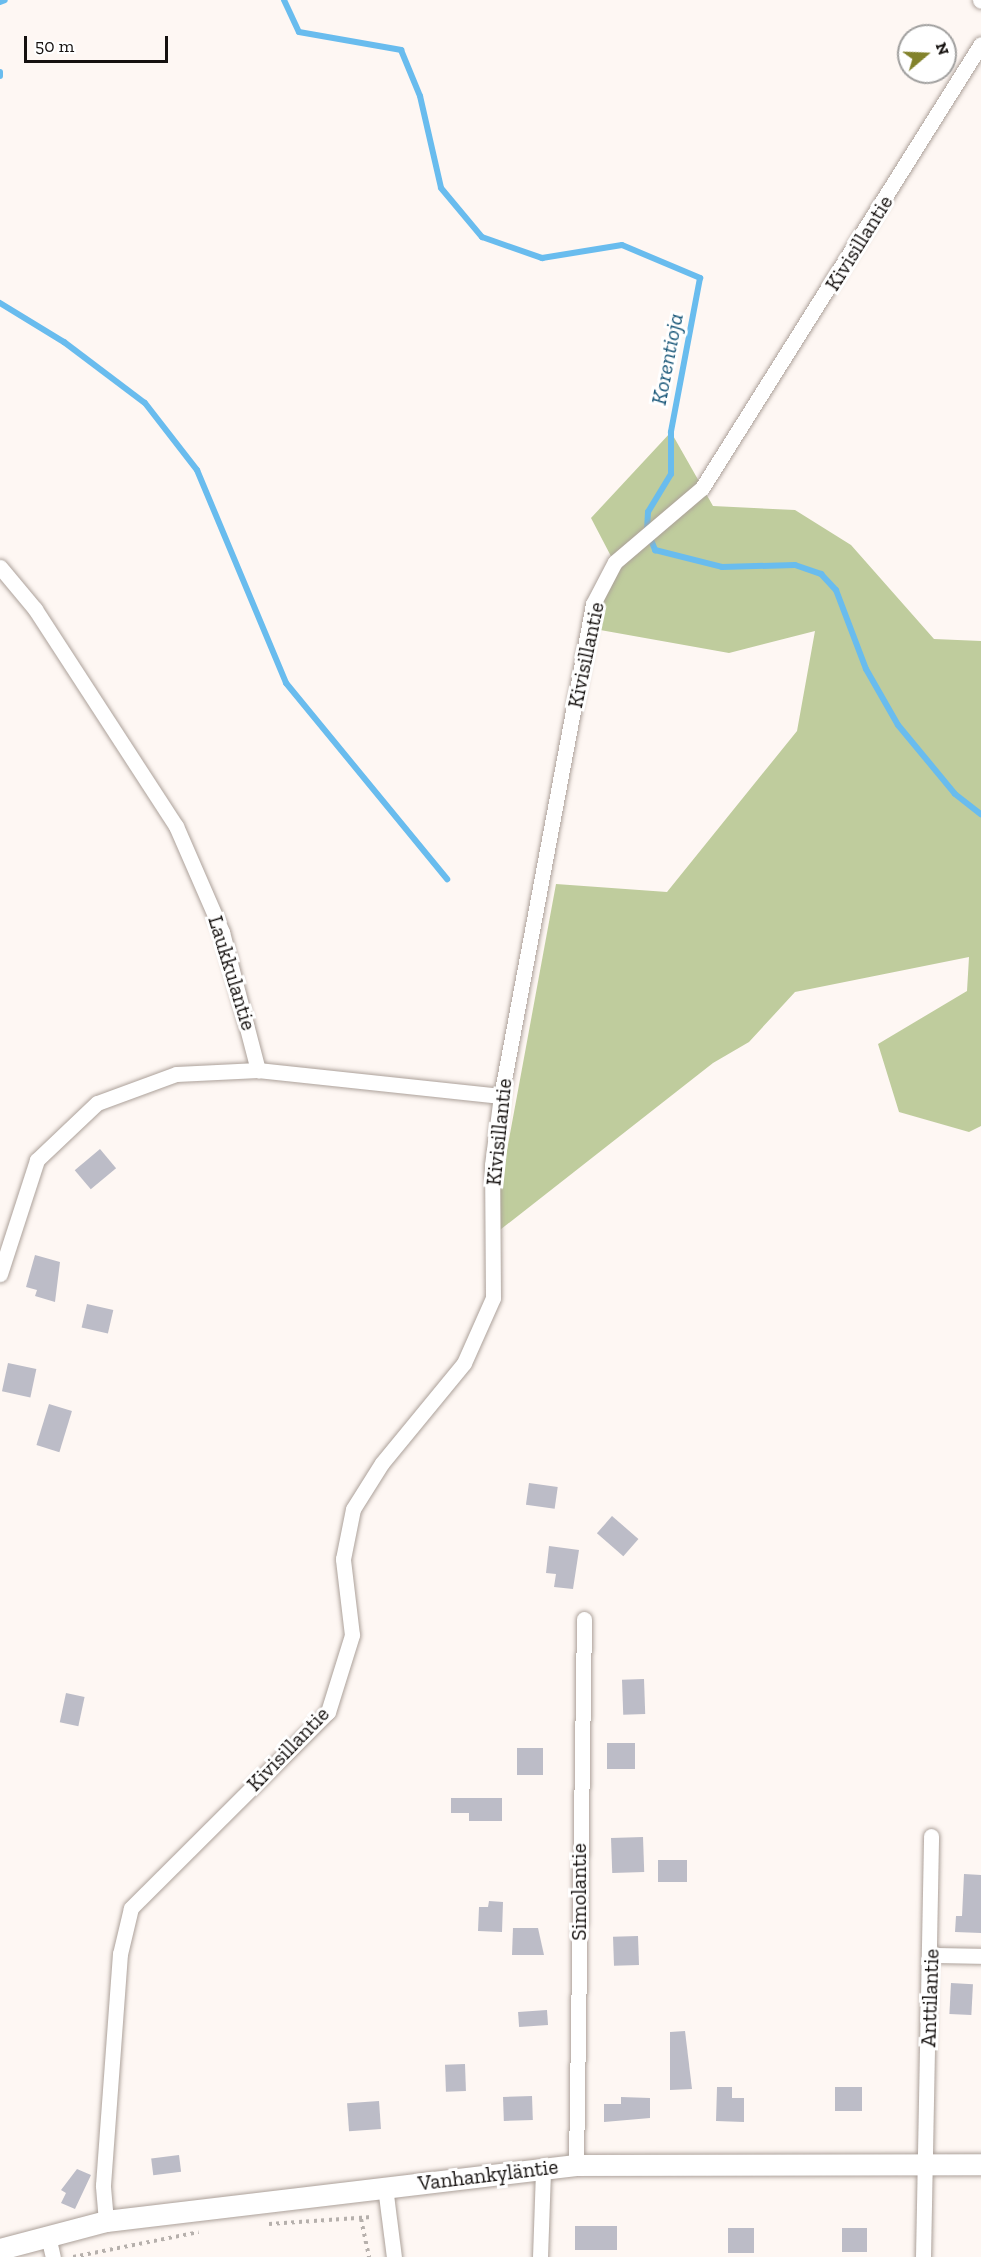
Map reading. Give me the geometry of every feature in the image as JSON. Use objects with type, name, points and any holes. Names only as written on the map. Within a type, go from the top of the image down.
[{"type":"street","name":"Kivisillantie","points":[[106,2221],[103,2185],[120,1954],[131,1908],[328,1712],[352,1635],[343,1559],[353,1509],[382,1463],[464,1363],[493,1298],[492,1165],[501,1096],[593,604],[615,562],[702,488],[981,44]]},
{"type":"street","name":"Laukkulantie","points":[[0,567],[35,609],[176,826],[195,865],[222,932],[258,1070]]},
{"type":"street","points":[[0,1274],[37,1160],[97,1103],[176,1074],[258,1070],[501,1096]]},
{"type":"street","name":"Simolantie","points":[[576,2165],[584,1619]]},
{"type":"street","name":"Anttilantie","points":[[923,2257],[931,1955],[931,1836]]},
{"type":"street","points":[[931,1955],[981,1956]]},
{"type":"street","name":"Vanhankyläntie","points":[[0,2249],[106,2221],[576,2165],[925,2161],[981,2164]]},
{"type":"street","points":[[540,2257],[543,2169]]},
{"type":"street","points":[[385,2187],[394,2257]]},
{"type":"street","points":[[48,2236],[53,2257]]},
{"type":"path","points":[[259,2224],[361,2219],[388,2215]]},
{"type":"path","points":[[361,2219],[369,2257]]},
{"type":"path","points":[[73,2257],[203,2231]]},
{"type":"green space","points":[[671,432],[713,506],[795,510],[851,545],[934,639],[981,641],[981,1126],[969,1132],[899,1112],[878,1044],[967,991],[969,957],[795,992],[749,1042],[713,1063],[491,1237],[556,884],[667,892],[797,731],[815,631],[729,653],[589,628],[614,562],[591,518]]},
{"type":"building","points":[[100,1149],[116,1168],[91,1189],[75,1170]]},
{"type":"building","points":[[35,1255],[60,1262],[55,1302],[35,1296],[37,1290],[26,1287]]},
{"type":"building","points":[[87,1304],[113,1310],[108,1333],[82,1327]]},
{"type":"building","points":[[8,1363],[36,1369],[30,1397],[2,1391]]},
{"type":"building","points":[[49,1404],[72,1411],[59,1452],[36,1445]]},
{"type":"building","points":[[529,1483],[558,1487],[555,1509],[526,1505]]},
{"type":"building","points":[[612,1516],[638,1539],[623,1556],[597,1533]]},
{"type":"building","points":[[549,1546],[579,1550],[573,1589],[554,1587],[556,1574],[546,1573]]},
{"type":"building","points":[[644,1679],[645,1714],[623,1715],[622,1680]]},
{"type":"building","points":[[66,1693],[85,1697],[78,1726],[60,1722]]},
{"type":"building","points":[[607,1743],[635,1743],[635,1769],[607,1769]]},
{"type":"building","points":[[517,1748],[543,1748],[543,1775],[517,1775]]},
{"type":"building","points":[[451,1798],[502,1798],[502,1821],[469,1821],[469,1813],[451,1813]]},
{"type":"building","points":[[643,1837],[644,1872],[612,1873],[611,1838]]},
{"type":"building","points":[[658,1860],[687,1860],[687,1882],[658,1882]]},
{"type":"building","points":[[964,1874],[981,1875],[981,1933],[955,1932],[956,1916],[962,1916]]},
{"type":"building","points":[[489,1901],[503,1902],[502,1932],[478,1931],[479,1907],[488,1907]]},
{"type":"building","points":[[513,1928],[538,1928],[544,1955],[512,1955]]},
{"type":"building","points":[[638,1936],[639,1965],[614,1966],[613,1937]]},
{"type":"building","points":[[951,1983],[973,1984],[971,2015],[949,2014]]},
{"type":"building","points":[[547,2010],[548,2025],[519,2027],[518,2012]]},
{"type":"building","points":[[685,2031],[692,2089],[670,2090],[670,2032]]},
{"type":"building","points":[[465,2064],[466,2091],[446,2092],[445,2065]]},
{"type":"building","points":[[717,2087],[732,2087],[732,2098],[744,2098],[744,2122],[716,2121]]},
{"type":"building","points":[[835,2087],[862,2087],[862,2111],[835,2111]]},
{"type":"building","points":[[532,2096],[533,2120],[504,2121],[503,2097]]},
{"type":"building","points":[[621,2097],[650,2098],[650,2118],[604,2122],[604,2104],[621,2104]]},
{"type":"building","points":[[379,2101],[381,2129],[349,2131],[347,2103]]},
{"type":"building","points":[[179,2155],[181,2172],[153,2175],[151,2158]]},
{"type":"building","points":[[77,2169],[91,2175],[75,2209],[61,2203],[66,2193],[61,2190]]},
{"type":"building","points":[[575,2226],[617,2226],[617,2250],[575,2250]]},
{"type":"building","points":[[728,2228],[754,2228],[754,2253],[728,2253]]},
{"type":"building","points":[[842,2228],[867,2228],[867,2252],[842,2252]]},
{"type":"waterway","name":"Korentioja","points":[[0,2],[5,0]]},
{"type":"waterway","name":"Korentioja","points":[[284,0],[299,32],[401,50],[420,96],[441,188],[482,237],[542,258],[622,245],[700,278],[671,432],[671,474],[648,512],[647,530],[655,550],[722,567],[795,565],[821,574],[836,590],[866,669],[898,725],[955,794],[981,814]]},
{"type":"waterway","points":[[0,303],[64,342],[145,403],[197,470],[286,683],[447,879]]}]
